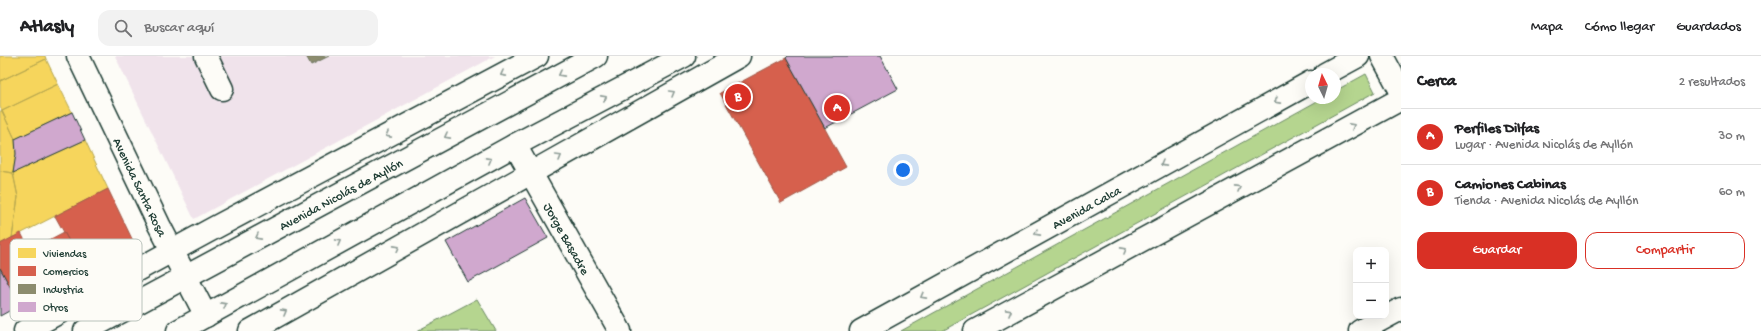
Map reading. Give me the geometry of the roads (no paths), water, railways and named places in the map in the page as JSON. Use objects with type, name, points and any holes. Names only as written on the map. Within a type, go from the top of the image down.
[{"type":"main road","name":"Avenida Santa Rosa","points":[[78,56],[172,250],[206,316]]},
{"type":"main road","points":[[206,56],[222,89]]},
{"type":"main road","points":[[142,267],[538,56]]},
{"type":"main road","name":"Avenida Nicolás de Ayllón","points":[[142,300],[596,56]]},
{"type":"main road","points":[[178,331],[515,145],[684,56]]},
{"type":"main road","points":[[701,77],[725,56]]},
{"type":"main road","points":[[250,331],[739,56]]},
{"type":"main road","points":[[1337,68],[1358,56]]},
{"type":"main road","points":[[1382,56],[1401,91]]},
{"type":"main road","name":"Avenida Calca","points":[[861,331],[1305,85]]},
{"type":"main road","points":[[975,331],[1401,100]]},
{"type":"main road","name":"Jorge Basadre","points":[[515,145],[620,331]]},
{"type":"main road","points":[[1360,331],[1401,309]]},
{"type":"main road","points":[[25,331],[43,321]]},
{"type":"main road","name":"Avenida Nicolás de Ayllón","points":[[85,331],[103,321]]},
{"type":"place","name":"Camiones Cabinas","points":[[738,97]]},
{"type":"place","name":"Perfiles Dilfas","points":[[837,108]]}]
